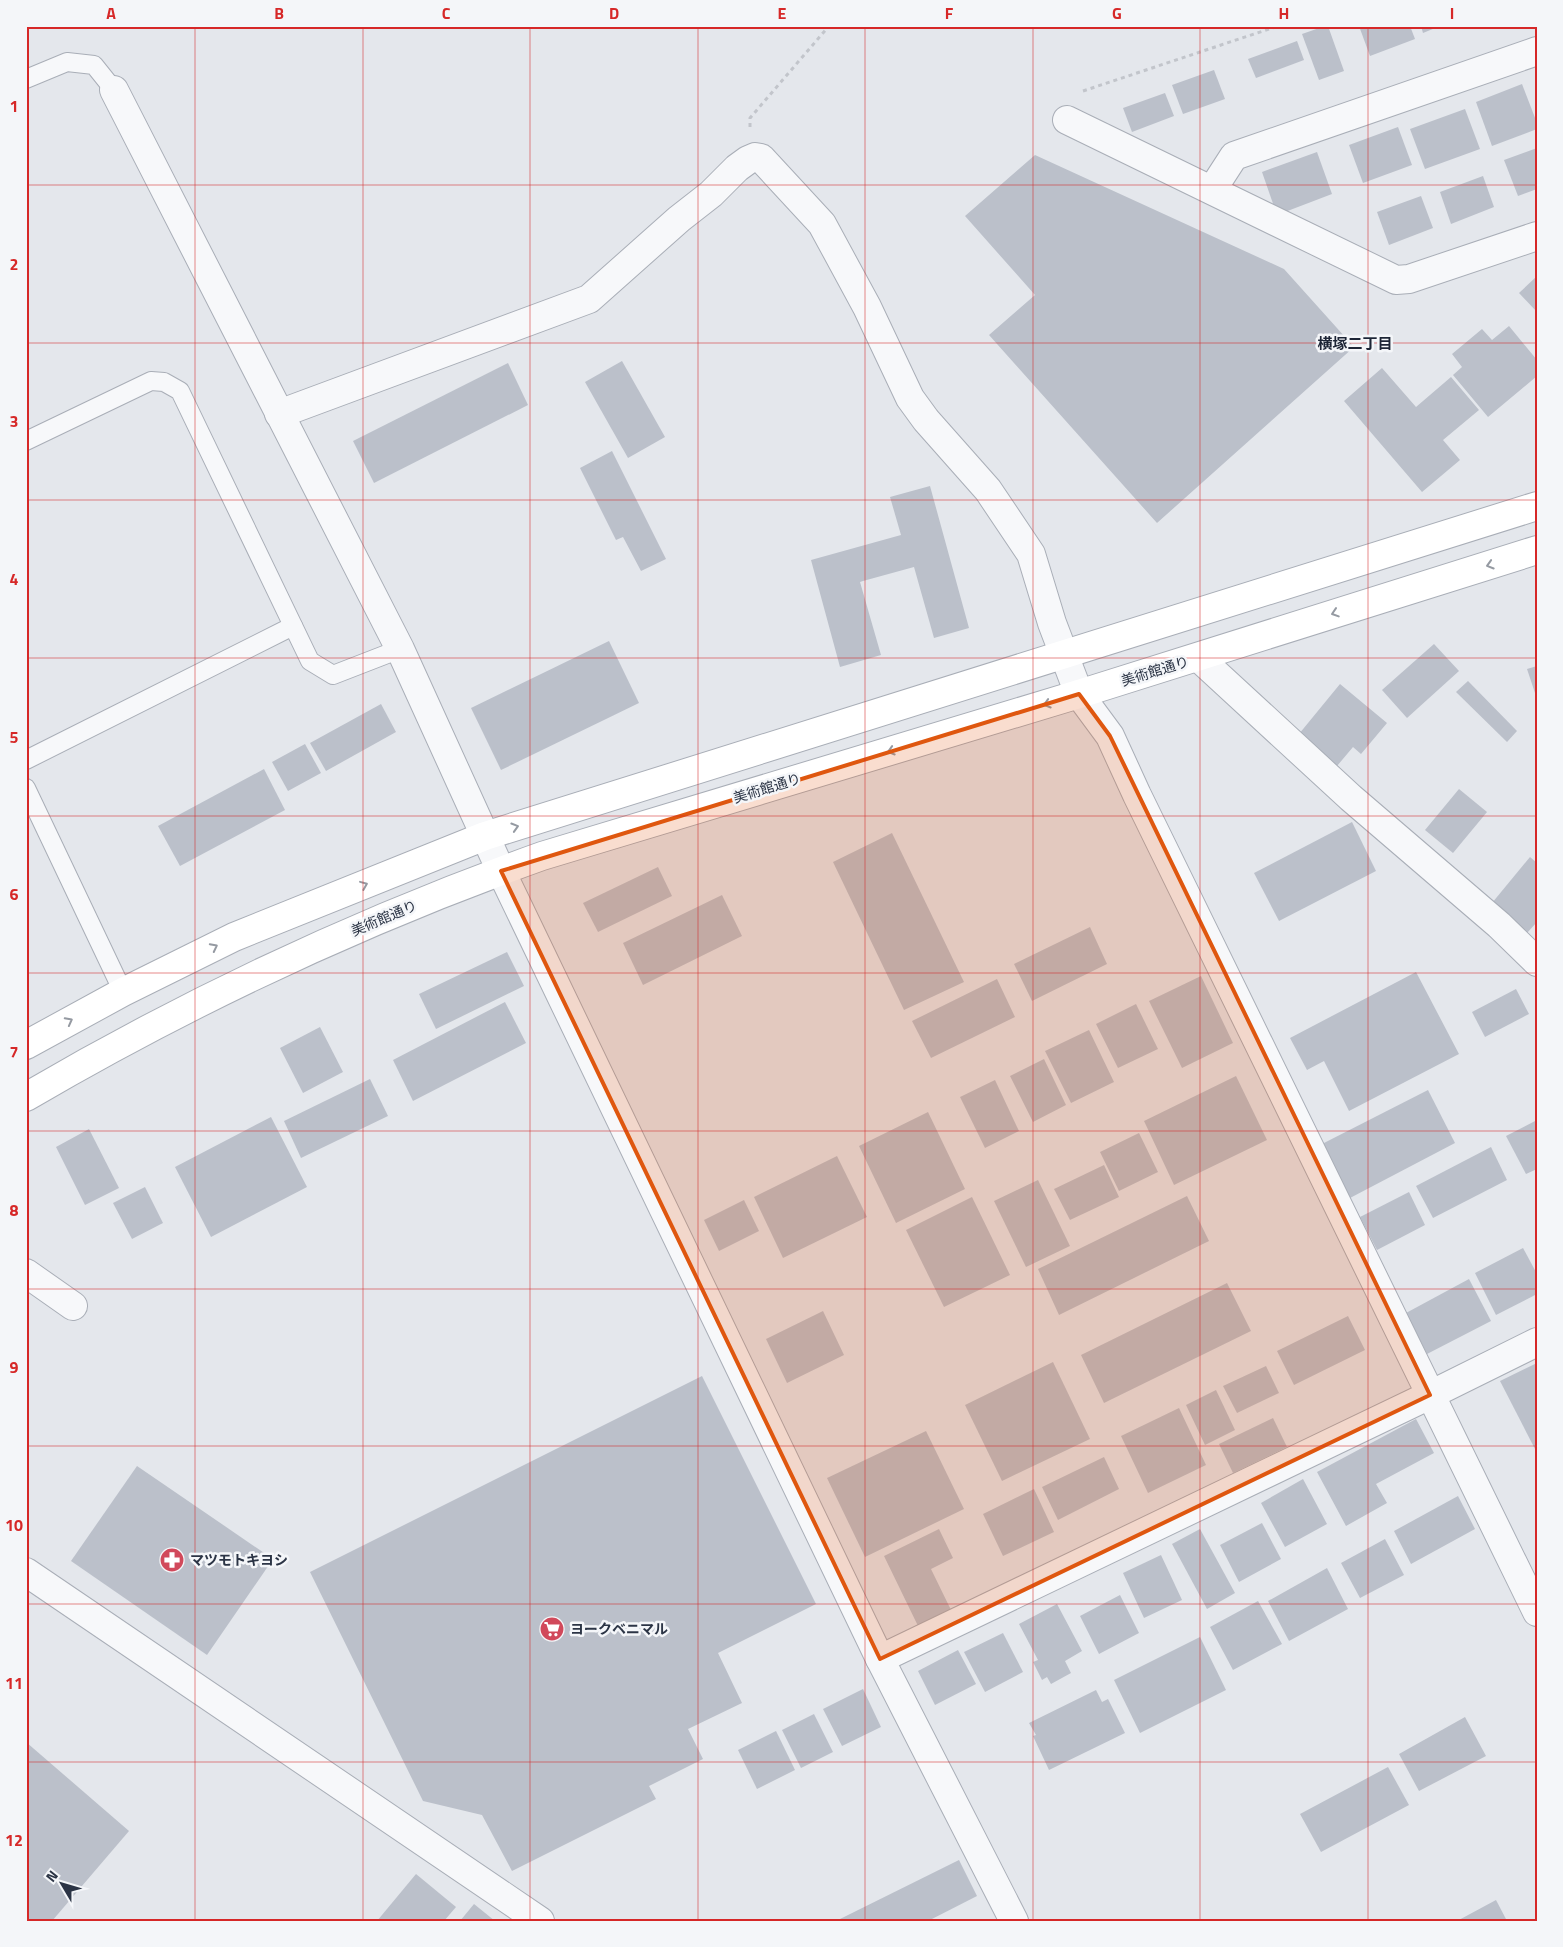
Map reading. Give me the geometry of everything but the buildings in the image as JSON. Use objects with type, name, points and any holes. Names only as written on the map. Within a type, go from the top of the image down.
[{"type":"street","points":[[1212,190],[1234,156],[1537,51]]},
{"type":"street","points":[[114,90],[400,650],[501,871],[880,1659],[1014,1921]]},
{"type":"street","points":[[1067,120],[1396,280],[1409,279],[1537,236]]},
{"type":"street","points":[[279,414],[589,299],[679,219],[711,194],[737,168],[755,157],[761,158],[822,224],[867,307],[910,398],[926,420],[988,490],[1031,554],[1062,654],[1079,694],[1110,736],[1137,795],[1537,1612]]},
{"type":"street","points":[[26,1044],[123,992],[234,937],[485,836],[1537,506]]},
{"type":"street","name":"美術館通り","points":[[26,1097],[77,1067],[192,1007],[322,944],[462,885],[561,850],[1199,658],[1537,550]]},
{"type":"street","points":[[1199,658],[1351,798],[1536,959]]},
{"type":"street","points":[[26,1273],[74,1306]]},
{"type":"street","points":[[880,1659],[1430,1396],[1537,1342]]},
{"type":"street","points":[[26,1572],[540,1921]]},
{"type":"lane","points":[[26,79],[68,62],[94,65],[114,90]]},
{"type":"lane","points":[[26,440],[150,381],[164,382],[180,390],[310,661],[333,675],[400,650]]},
{"type":"lane","points":[[26,760],[293,626]]},
{"type":"lane","points":[[26,788],[123,992]]},
{"type":"path","points":[[748,160],[750,118],[829,26]]},
{"type":"path","points":[[1067,120],[1083,91],[1278,26]]},
{"type":"highlighted area","points":[[1079,694],[1110,736],[1430,1395],[880,1659],[501,871]]},
{"type":"place","name":"マツモトキヨシ","points":[[172,1560]]},
{"type":"place","name":"ヨークベニマル","points":[[552,1629]]},
{"type":"district","name":"横塚二丁目","points":[[1355,344]]}]
